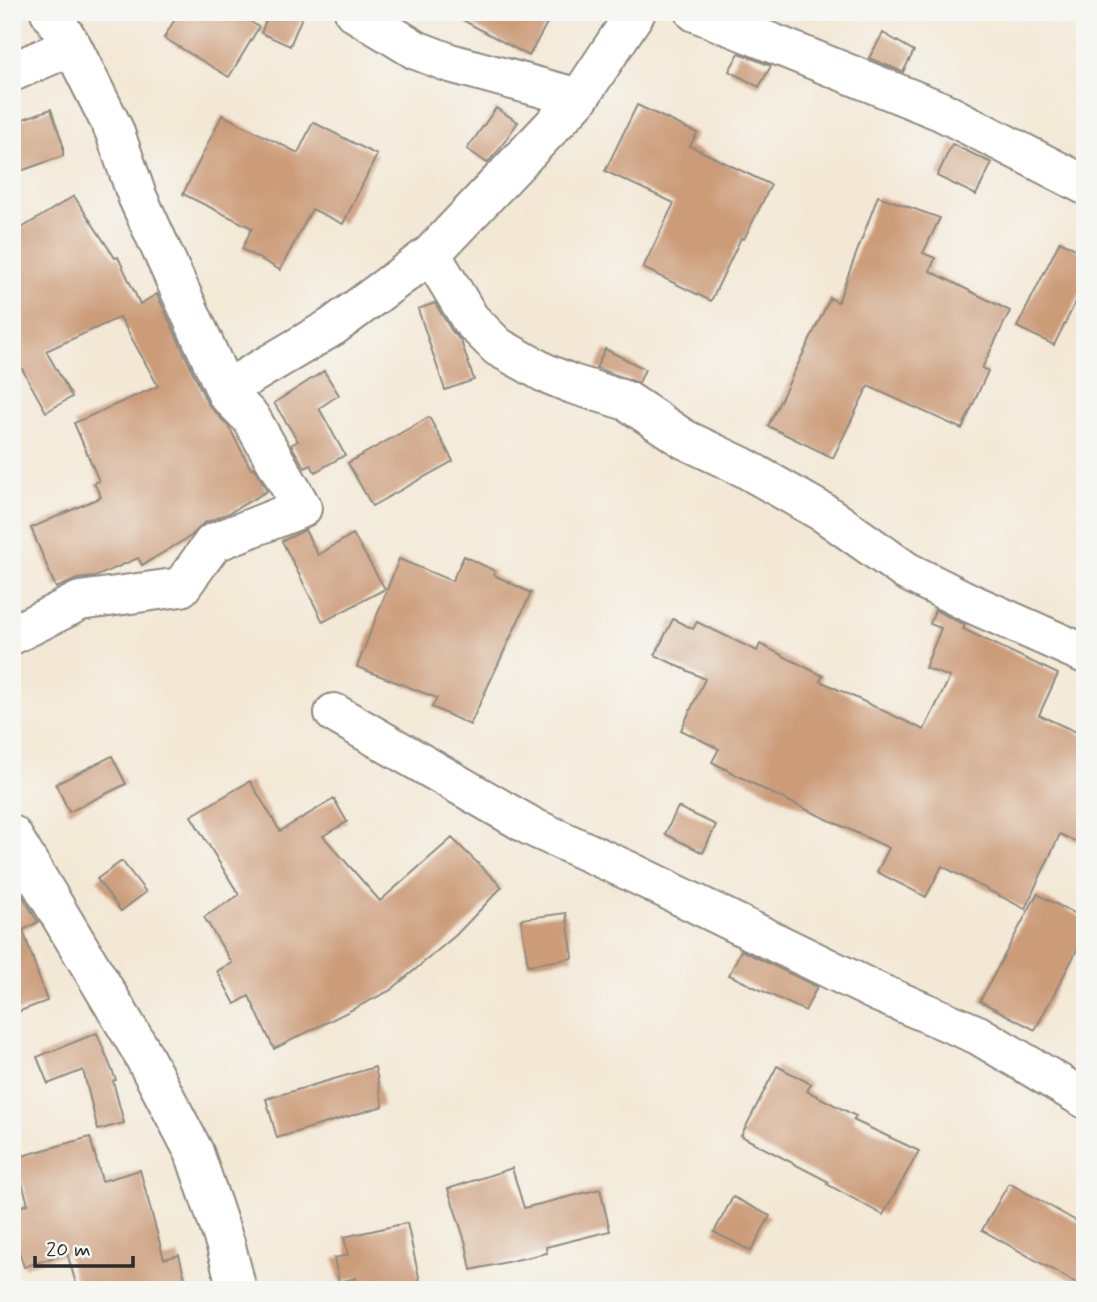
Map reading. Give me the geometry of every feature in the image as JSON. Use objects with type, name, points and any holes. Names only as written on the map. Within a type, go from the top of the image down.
[{"type":"street","points":[[12,635],[80,601],[181,587],[213,542],[302,508],[250,418],[227,394],[137,197],[114,130],[72,46],[50,12]]},
{"type":"street","points":[[354,12],[416,50],[450,63],[579,98]]},
{"type":"street","points":[[227,394],[239,382],[332,327],[430,254],[579,98],[636,12]]},
{"type":"street","points":[[695,12],[941,111],[1085,185]]},
{"type":"street","points":[[12,72],[72,46]]},
{"type":"street","points":[[430,254],[470,319],[498,347],[545,373],[627,401],[684,439],[743,467],[824,513],[906,572],[968,603],[1085,654]]},
{"type":"street","points":[[334,713],[532,827],[642,877],[877,992],[978,1035],[1085,1099]]},
{"type":"street","points":[[12,835],[140,1049],[194,1152],[226,1246],[237,1290]]},
{"type":"path","points":[[532,1290],[533,1281]]},
{"type":"building","points":[[179,12],[235,12],[259,27],[229,77],[164,38]]},
{"type":"building","points":[[269,12],[304,12],[290,46],[261,33]]},
{"type":"building","points":[[448,12],[553,12],[529,56]]},
{"type":"building","points":[[883,33],[914,51],[903,72],[869,58]]},
{"type":"building","points":[[739,53],[771,66],[759,87],[729,71]]},
{"type":"building","points":[[637,105],[697,133],[690,146],[771,185],[744,239],[741,238],[711,301],[643,268],[674,203],[605,171]]},
{"type":"building","points":[[496,108],[518,122],[487,163],[467,149]]},
{"type":"building","points":[[51,109],[63,145],[63,156],[12,174],[12,123]]},
{"type":"building","points":[[222,115],[298,153],[313,122],[377,155],[343,224],[312,209],[280,270],[242,249],[252,228],[183,194]]},
{"type":"building","points":[[952,144],[992,163],[976,195],[937,176]]},
{"type":"building","points":[[74,196],[115,258],[118,257],[140,304],[157,294],[207,403],[229,427],[251,469],[254,467],[267,491],[229,513],[204,523],[191,536],[142,565],[138,558],[95,577],[77,579],[56,588],[31,528],[101,497],[94,483],[99,481],[74,423],[158,386],[120,317],[46,351],[72,397],[46,412],[12,351],[12,234]]},
{"type":"building","points":[[878,196],[940,218],[923,253],[935,258],[930,271],[1010,311],[982,368],[988,371],[962,429],[868,386],[833,458],[768,426],[830,298],[838,302]]},
{"type":"building","points":[[1060,241],[1085,254],[1085,284],[1054,345],[1017,327]]},
{"type":"building","points":[[435,303],[461,341],[474,380],[445,390],[418,309]]},
{"type":"building","points":[[605,349],[645,369],[639,383],[596,368]]},
{"type":"building","points":[[324,371],[339,395],[319,408],[345,455],[315,472],[311,465],[305,468],[291,445],[298,441],[274,403]]},
{"type":"building","points":[[429,417],[453,461],[372,506],[348,463]]},
{"type":"building","points":[[305,530],[318,555],[353,534],[385,589],[323,622],[282,541]]},
{"type":"building","points":[[464,556],[495,571],[494,575],[531,593],[470,725],[432,707],[437,698],[357,667],[399,559],[452,581]]},
{"type":"building","points":[[935,610],[965,625],[963,629],[1058,674],[1039,715],[1085,736],[1085,846],[1060,834],[1025,909],[942,866],[926,897],[877,872],[889,848],[712,762],[719,749],[681,730],[705,679],[655,655],[673,619],[693,629],[697,622],[757,651],[760,644],[823,676],[820,681],[924,730],[950,677],[925,668],[941,628],[930,624]]},
{"type":"building","points":[[112,756],[126,784],[69,812],[56,784]]},
{"type":"building","points":[[250,781],[280,831],[334,799],[347,822],[323,836],[380,901],[452,838],[502,887],[456,935],[391,990],[274,1049],[249,996],[235,1004],[217,971],[232,963],[204,917],[239,895],[191,816]]},
{"type":"building","points":[[678,807],[716,825],[703,853],[665,834]]},
{"type":"building","points":[[122,861],[146,892],[121,911],[97,879]]},
{"type":"building","points":[[12,878],[38,922],[23,930],[47,1001],[12,1014]]},
{"type":"building","points":[[1037,894],[1085,919],[1085,935],[1035,1030],[980,1001]]},
{"type":"building","points":[[566,913],[573,958],[528,965],[521,919]]},
{"type":"building","points":[[741,950],[817,987],[805,1011],[729,975]]},
{"type":"building","points":[[97,1033],[116,1080],[113,1081],[124,1123],[98,1130],[83,1070],[48,1084],[37,1057]]},
{"type":"building","points":[[777,1066],[811,1084],[807,1091],[856,1116],[853,1120],[919,1151],[883,1215],[827,1184],[829,1182],[741,1136]]},
{"type":"building","points":[[375,1067],[383,1106],[277,1138],[266,1099]]},
{"type":"building","points":[[90,1137],[102,1181],[140,1170],[164,1259],[179,1255],[188,1290],[78,1290],[67,1253],[24,1267],[12,1230],[12,1209],[28,1204],[15,1158]]},
{"type":"building","points":[[512,1168],[524,1208],[600,1189],[610,1231],[546,1247],[547,1253],[471,1270],[466,1244],[448,1189]]},
{"type":"building","points":[[1009,1183],[1085,1226],[1085,1288],[982,1230]]},
{"type":"building","points":[[733,1197],[770,1216],[751,1251],[714,1232]]},
{"type":"building","points":[[407,1223],[420,1282],[387,1290],[359,1290],[356,1278],[339,1282],[334,1258],[348,1255],[344,1237]]}]
